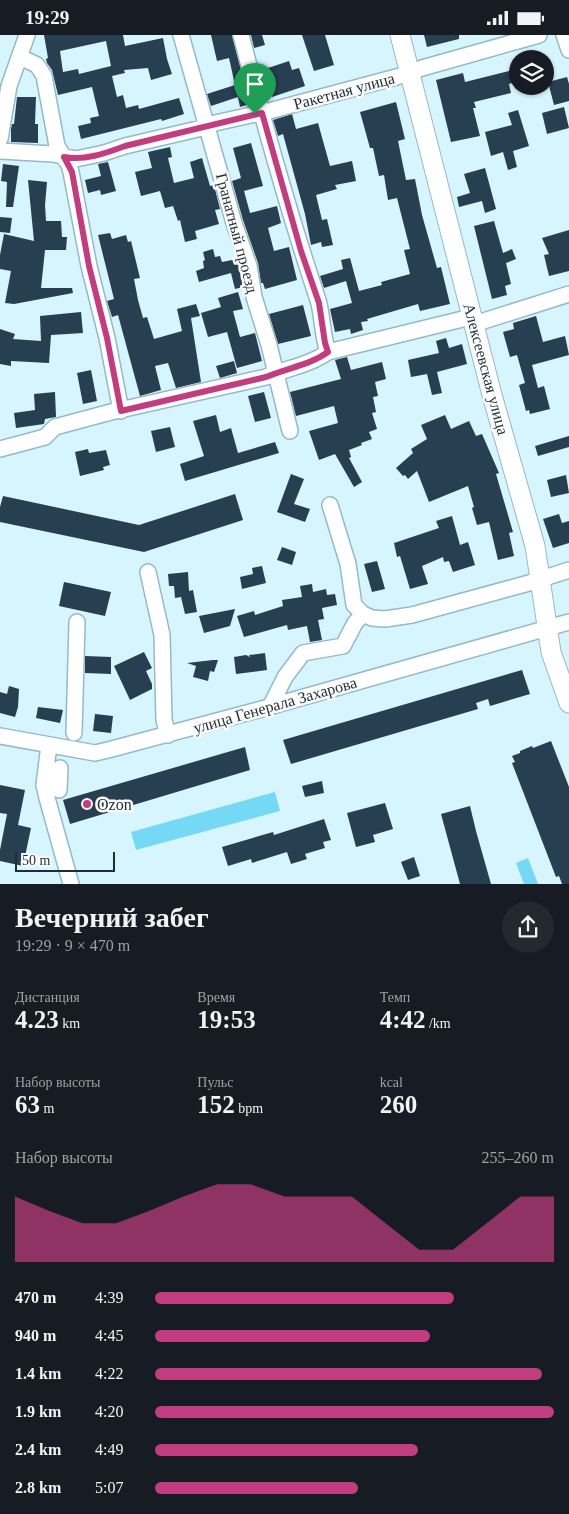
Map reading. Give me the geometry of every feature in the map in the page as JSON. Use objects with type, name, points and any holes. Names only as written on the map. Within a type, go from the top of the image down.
[{"type":"street","points":[[0,139],[9,86],[27,35]]},
{"type":"street","name":"Гранатный проезд","points":[[181,35],[234,223],[249,266],[254,297],[276,373],[290,431]]},
{"type":"street","points":[[242,35],[301,251],[319,303],[328,352]]},
{"type":"street","name":"Алексеевская улица","points":[[400,35],[492,395],[535,546],[551,652],[569,703]]},
{"type":"street","name":"Ракетная улица","points":[[0,151],[53,154],[76,159],[104,153],[125,146],[262,113],[540,35]]},
{"type":"street","points":[[564,35],[569,50]]},
{"type":"street","points":[[20,57],[37,65],[44,75],[57,146],[72,172],[89,266],[107,338],[121,411]]},
{"type":"street","points":[[0,449],[44,437],[55,427],[266,377],[318,360],[328,352],[473,320],[569,294]]},
{"type":"street","points":[[330,505],[348,564],[354,605],[363,614],[372,618],[385,619],[412,615],[569,570]]},
{"type":"street","points":[[148,572],[162,635],[164,720],[168,735]]},
{"type":"street","points":[[270,707],[285,677],[303,653],[343,646],[355,623],[363,614]]},
{"type":"street","points":[[74,733],[77,621]]},
{"type":"street","name":"улица Генерала Захарова","points":[[0,736],[95,753],[270,707],[569,621]]},
{"type":"street","points":[[49,745],[44,785],[71,884]]},
{"type":"street","points":[[58,790],[60,768]]},
{"type":"shaded area","points":[[275,792],[280,811],[136,850],[131,832]]},
{"type":"shaded area","points":[[528,858],[538,884],[524,884],[516,863]]},
{"type":"building","points":[[44,35],[123,35],[125,46],[163,38],[172,74],[151,80],[148,68],[124,70],[125,73],[112,76],[117,97],[123,95],[126,108],[138,105],[139,109],[179,98],[184,114],[162,121],[161,119],[81,139],[78,126],[91,123],[90,118],[99,116],[92,87],[58,95],[52,70],[47,63],[46,59],[48,58]],"holes":[[[106,41],[111,66],[79,74],[78,69],[63,72],[60,51]]]},
{"type":"building","points":[[211,35],[232,35],[250,104],[240,107],[238,97],[211,106],[207,94],[235,85],[229,58],[217,61]]},
{"type":"building","points":[[251,35],[262,35],[265,45],[254,48]]},
{"type":"building","points":[[302,35],[325,35],[334,65],[314,71]]},
{"type":"building","points":[[424,35],[459,35],[459,39],[427,47]]},
{"type":"building","points":[[289,61],[292,70],[299,68],[305,86],[272,97],[266,78],[271,77],[268,68]]},
{"type":"building","points":[[509,71],[509,93],[474,102],[476,108],[473,108],[480,136],[451,142],[436,80],[463,73],[465,82]]},
{"type":"building","points":[[567,77],[569,101],[554,105],[551,95],[554,95],[554,80]]},
{"type":"building","points":[[17,97],[36,97],[35,124],[38,124],[38,143],[11,142],[11,129],[12,124],[14,124]]},
{"type":"building","points":[[396,102],[405,139],[398,141],[406,180],[415,179],[422,215],[437,268],[441,267],[450,304],[420,311],[418,304],[367,319],[368,321],[361,322],[363,330],[351,334],[350,329],[335,332],[330,309],[352,303],[346,281],[324,288],[320,276],[343,269],[341,260],[350,258],[359,291],[382,285],[381,282],[410,274],[404,250],[410,249],[397,198],[388,200],[384,175],[379,176],[373,148],[370,148],[360,112]]},
{"type":"building","points":[[564,107],[569,128],[547,134],[542,113]]},
{"type":"building","points":[[518,110],[529,146],[513,151],[517,167],[508,170],[503,152],[491,156],[485,132],[512,125],[508,113]]},
{"type":"building","points":[[292,114],[296,129],[318,123],[330,166],[352,161],[356,181],[335,185],[337,189],[316,195],[322,220],[327,219],[333,245],[322,247],[321,242],[311,245],[305,214],[283,134],[278,136],[273,120]]},
{"type":"building","points":[[251,143],[263,186],[244,191],[250,213],[277,206],[281,223],[268,228],[274,251],[289,247],[297,280],[265,289],[263,283],[261,283],[258,263],[232,181],[241,178],[233,148]]},
{"type":"building","points":[[170,147],[172,157],[168,158],[174,183],[194,178],[190,162],[202,158],[210,186],[214,185],[220,209],[215,210],[219,224],[195,231],[197,239],[185,242],[180,220],[178,221],[173,206],[165,208],[160,191],[141,196],[135,172],[152,168],[148,152]]},
{"type":"building","points":[[108,162],[116,191],[101,195],[100,190],[88,193],[85,180],[101,176],[98,164]]},
{"type":"building","points":[[3,164],[19,166],[13,207],[6,207],[7,182],[1,181]]},
{"type":"building","points":[[485,168],[496,209],[485,213],[482,201],[459,207],[457,197],[470,193],[464,174]]},
{"type":"building","points":[[28,180],[47,182],[46,221],[61,221],[62,237],[67,237],[66,250],[45,250],[41,288],[72,288],[73,293],[14,304],[5,303],[11,271],[0,269],[0,255],[4,234],[34,241]]},
{"type":"building","points":[[0,217],[12,218],[10,233],[0,232]]},
{"type":"building","points":[[494,221],[503,253],[512,249],[516,259],[506,263],[511,284],[505,286],[507,295],[492,299],[474,226]]},
{"type":"building","points":[[569,230],[569,271],[549,276],[544,255],[549,254],[542,238]]},
{"type":"building","points":[[110,233],[112,239],[126,235],[128,242],[131,241],[140,278],[134,279],[138,300],[143,318],[147,317],[154,339],[182,331],[177,309],[196,304],[200,316],[191,318],[201,382],[176,388],[168,363],[155,366],[161,390],[140,396],[118,315],[112,317],[107,301],[114,299],[98,235]]},
{"type":"building","points":[[213,249],[215,257],[220,256],[222,262],[237,259],[243,287],[235,289],[231,273],[199,282],[196,271],[204,268],[203,252]]},
{"type":"building","points":[[238,292],[243,309],[233,311],[240,337],[255,333],[262,361],[237,368],[227,332],[208,337],[201,313],[221,307],[218,298]]},
{"type":"building","points":[[303,305],[311,336],[278,344],[269,314]]},
{"type":"building","points":[[81,312],[83,333],[51,335],[49,363],[11,361],[11,366],[0,364],[0,329],[15,334],[13,339],[41,341],[40,316]]},
{"type":"building","points":[[536,316],[543,342],[565,336],[569,355],[532,365],[538,388],[544,386],[550,409],[530,414],[529,410],[526,411],[519,385],[525,383],[517,355],[510,357],[503,332],[514,329],[513,323]]},
{"type":"building","points":[[446,338],[449,348],[462,344],[467,364],[437,372],[442,393],[432,395],[427,374],[411,377],[408,360],[439,353],[436,341]]},
{"type":"building","points":[[347,357],[351,370],[382,362],[386,379],[375,382],[378,396],[373,397],[376,412],[372,413],[377,429],[369,432],[372,439],[349,450],[351,457],[349,458],[362,482],[354,487],[335,454],[319,460],[309,431],[338,423],[334,406],[296,416],[290,392],[341,379],[335,360]]},
{"type":"building","points":[[234,361],[237,373],[220,378],[216,366]]},
{"type":"building","points":[[91,370],[97,401],[83,404],[77,373]]},
{"type":"building","points":[[55,392],[56,417],[45,419],[44,424],[16,428],[14,413],[35,410],[34,394]]},
{"type":"building","points":[[264,392],[271,418],[255,422],[248,396]]},
{"type":"building","points":[[216,415],[220,432],[231,428],[238,453],[275,442],[279,453],[185,481],[180,464],[204,456],[193,421]]},
{"type":"building","points":[[445,415],[451,429],[469,421],[476,436],[482,434],[499,473],[496,474],[513,532],[509,533],[514,556],[498,560],[489,522],[477,525],[468,486],[429,502],[417,471],[408,479],[396,468],[413,453],[411,449],[427,439],[421,425]]},
{"type":"building","points":[[170,427],[175,447],[156,452],[151,431]]},
{"type":"building","points":[[569,436],[569,447],[538,456],[535,446]]},
{"type":"building","points":[[88,449],[89,453],[106,450],[110,465],[103,467],[104,470],[80,476],[75,452]]},
{"type":"building","points":[[291,474],[304,479],[294,504],[310,509],[305,522],[277,512]]},
{"type":"building","points":[[566,475],[569,493],[551,497],[547,480]]},
{"type":"building","points":[[235,494],[243,520],[144,552],[0,522],[0,507],[3,496],[139,525]]},
{"type":"building","points":[[559,514],[562,523],[569,521],[569,543],[553,548],[543,519]]},
{"type":"building","points":[[452,516],[460,545],[468,542],[475,565],[453,572],[449,561],[444,562],[443,557],[422,566],[428,584],[410,589],[400,556],[397,557],[394,543],[439,528],[436,521]]},
{"type":"building","points":[[282,547],[296,552],[292,565],[277,560]]},
{"type":"building","points":[[377,561],[385,589],[372,592],[364,564]]},
{"type":"building","points":[[262,566],[266,583],[242,589],[240,577],[253,574],[252,568]]},
{"type":"building","points":[[188,572],[189,591],[193,590],[197,612],[185,614],[181,597],[175,598],[174,586],[169,586],[168,574]]},
{"type":"building","points":[[64,582],[111,592],[105,616],[59,606]]},
{"type":"building","points":[[312,584],[313,592],[326,589],[327,595],[335,594],[337,605],[322,608],[324,619],[318,620],[322,640],[310,642],[307,626],[288,630],[287,625],[244,637],[237,616],[254,611],[255,615],[283,606],[282,600],[302,597],[300,586]]},
{"type":"building","points":[[235,609],[230,626],[204,633],[199,616]]},
{"type":"building","points":[[144,652],[152,668],[146,671],[152,684],[152,689],[130,700],[114,666]]},
{"type":"building","points":[[265,653],[267,670],[236,674],[234,657],[246,655],[250,657],[249,655]]},
{"type":"building","points":[[85,656],[111,657],[111,674],[85,673]]},
{"type":"building","points":[[218,660],[214,672],[210,671],[208,681],[193,677],[196,666],[187,663]]},
{"type":"building","points":[[522,670],[530,694],[490,706],[488,699],[476,703],[478,709],[291,764],[283,740]]},
{"type":"building","points":[[9,686],[19,689],[18,707],[15,717],[0,713],[0,692],[7,694]]},
{"type":"building","points":[[38,707],[63,710],[60,723],[36,718]]},
{"type":"building","points":[[95,714],[113,716],[111,733],[93,731]]},
{"type":"building","points":[[551,741],[569,787],[569,884],[562,884],[559,876],[556,877],[512,763],[515,762],[512,756],[520,753],[520,751]]},
{"type":"building","points":[[245,747],[250,770],[70,824],[63,800]]},
{"type":"building","points":[[322,781],[324,793],[305,797],[302,786]]},
{"type":"building","points":[[0,785],[25,790],[18,825],[31,828],[23,866],[0,861],[0,850],[7,814],[0,813]]},
{"type":"building","points":[[385,803],[393,829],[373,835],[375,842],[356,847],[347,813]]},
{"type":"building","points":[[470,806],[491,884],[460,884],[441,814]]},
{"type":"building","points":[[324,819],[331,840],[323,842],[325,848],[305,854],[307,859],[291,864],[287,852],[252,863],[251,859],[228,866],[222,847],[273,832],[274,835]]},
{"type":"building","points":[[414,857],[420,876],[408,880],[401,862]]},
{"type":"place","name":"Ozon","points":[[87,804]]},
{"type":"route","points":[[262,113],[301,251],[319,303],[328,352],[318,360],[266,377],[121,411],[107,338],[89,266],[72,172],[64,157],[76,159],[104,153],[125,146],[255,114],[262,113]]}]
